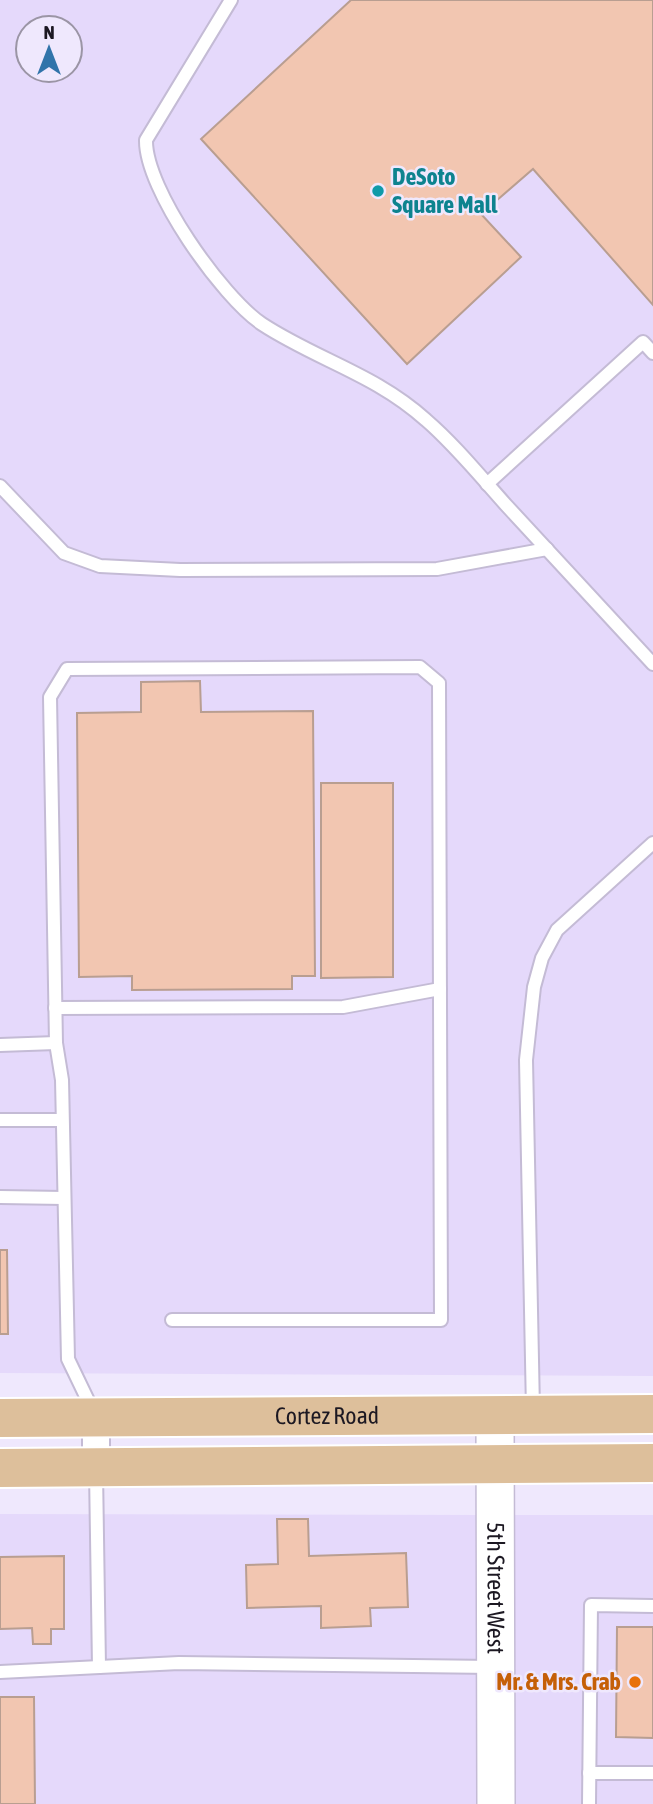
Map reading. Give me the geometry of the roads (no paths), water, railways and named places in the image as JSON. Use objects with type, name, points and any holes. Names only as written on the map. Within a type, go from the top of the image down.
[{"type":"main road","name":"Cortez Road","points":[[0,1418],[653,1414]]},
{"type":"main road","name":"Cortez Road","points":[[0,1468],[653,1463]]},
{"type":"street","name":"5th Street West","points":[[495,1415],[496,1804]]},
{"type":"street","points":[[96,1417],[96,1467]]},
{"type":"lane","points":[[231,0],[146,140],[146,155],[153,179],[176,219],[215,275],[259,322],[379,383],[426,419],[653,664]]},
{"type":"lane","points":[[487,484],[643,342],[653,353]]},
{"type":"lane","points":[[0,486],[64,553],[100,566],[180,570],[437,569],[547,550]]},
{"type":"lane","points":[[96,1417],[68,1359],[62,1120],[55,1008],[50,697],[67,669],[420,667],[439,683],[440,1320],[172,1320]]},
{"type":"lane","points":[[533,1415],[526,1060],[534,987],[542,958],[557,929],[653,842]]},
{"type":"lane","points":[[55,1008],[343,1007],[440,989]]},
{"type":"lane","points":[[0,1045],[56,1043]]},
{"type":"lane","points":[[0,1120],[62,1120]]},
{"type":"lane","points":[[0,1197],[64,1198]]},
{"type":"lane","points":[[96,1467],[99,1667]]},
{"type":"lane","points":[[589,1804],[592,1605],[653,1605]]},
{"type":"lane","points":[[0,1672],[178,1663],[495,1668]]},
{"type":"lane","points":[[589,1773],[653,1773]]},
{"type":"place","name":"DeSoto Square Mall","points":[[378,191]]},
{"type":"place","name":"Mr. & Mrs. Crab","points":[[635,1682]]}]
